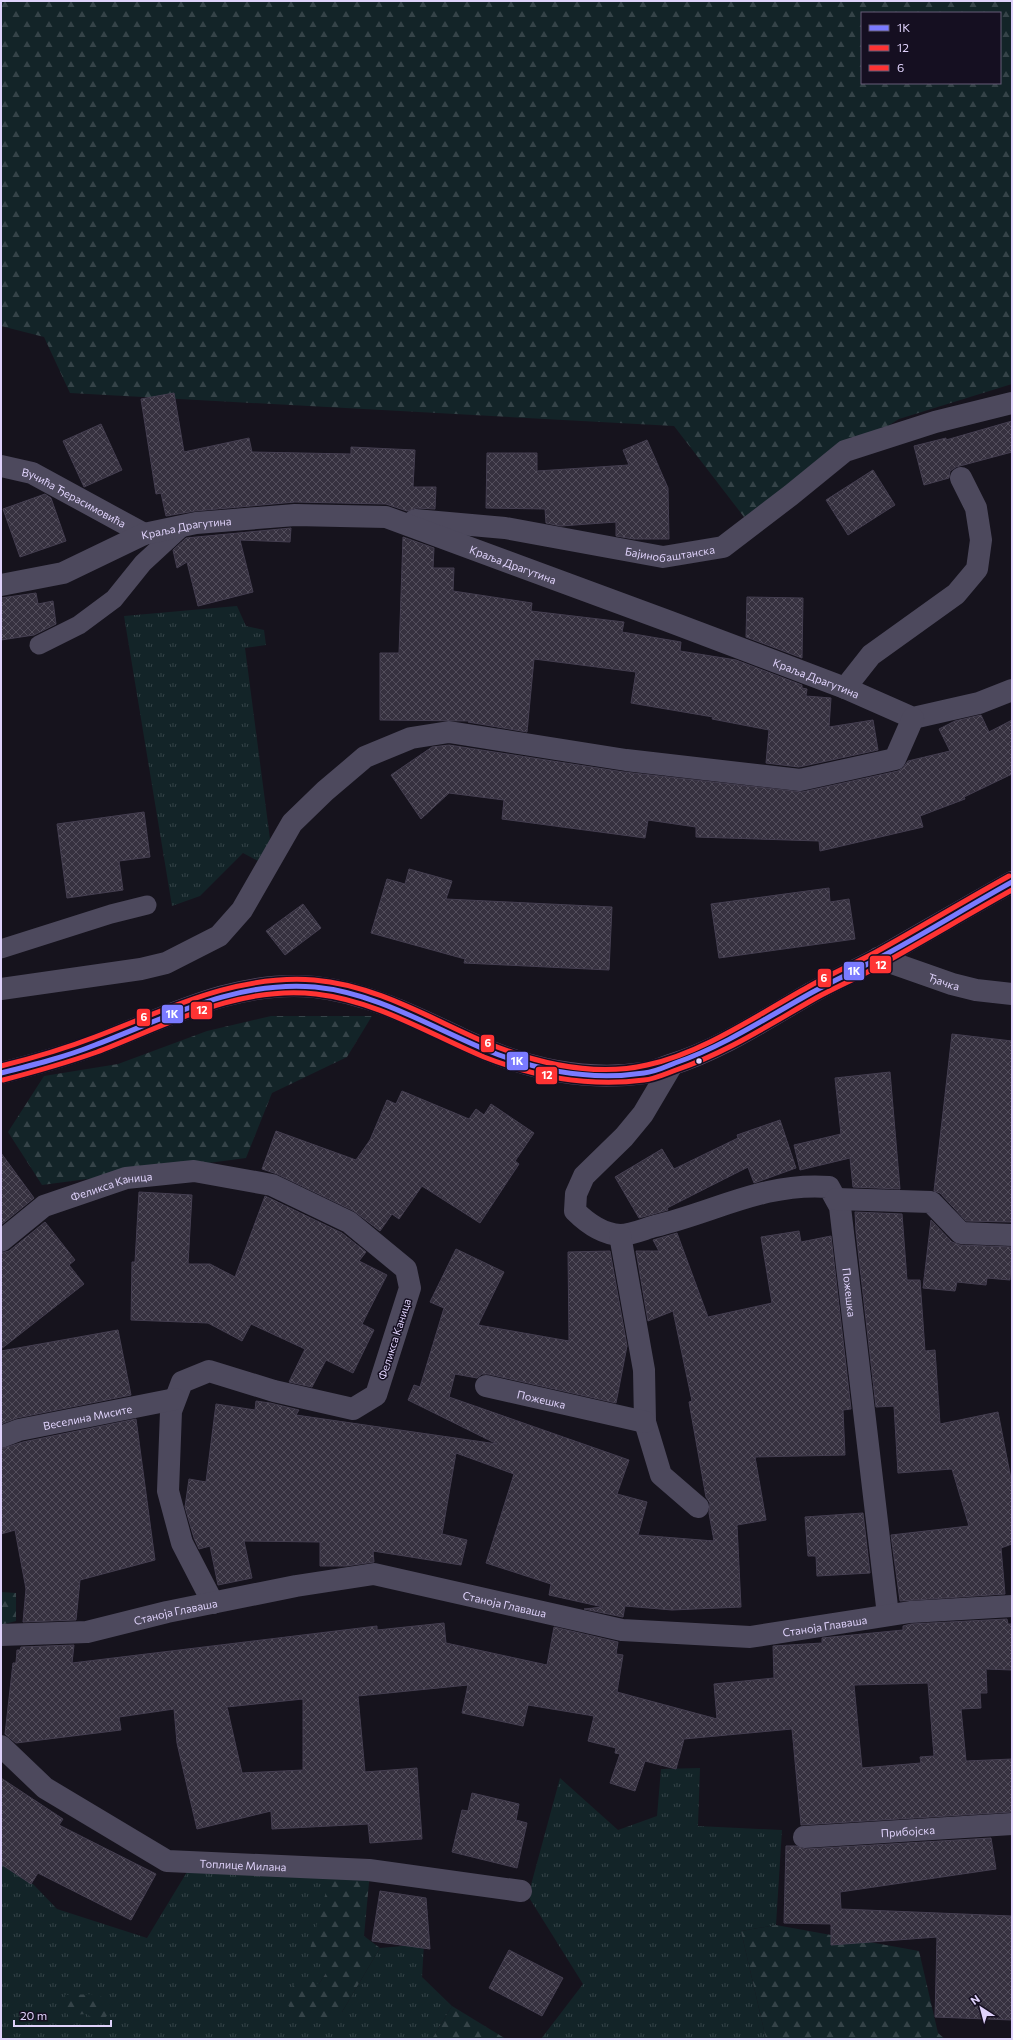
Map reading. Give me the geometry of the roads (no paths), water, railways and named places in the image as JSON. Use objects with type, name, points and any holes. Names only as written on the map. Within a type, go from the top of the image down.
[{"type":"main road","points":[[1,1073],[69,1054],[169,1013],[219,996],[244,991],[292,986],[329,989],[382,1004],[411,1014],[499,1055],[565,1073],[612,1076],[647,1073],[697,1057],[718,1047],[815,991],[878,958],[1012,882]]},
{"type":"street","name":"Бајинобаштанска","points":[[386,517],[505,528],[663,557],[723,547],[845,451],[935,422],[1012,403]]},
{"type":"street","name":"Вучића Ђерасимовића","points":[[1,466],[32,473],[144,534]]},
{"type":"street","points":[[845,688],[871,654],[956,594],[977,569],[981,540],[976,508],[961,478]]},
{"type":"street","name":"Краља Драгутина","points":[[1,585],[63,573],[144,534],[196,523],[295,515],[386,517],[661,618],[845,688],[913,718]]},
{"type":"street","points":[[1,989],[141,969],[166,962],[219,936],[242,910],[292,823],[325,791],[365,757],[411,738],[449,732],[626,760],[800,780],[895,759],[913,718],[979,703],[1012,690]]},
{"type":"street","name":"Ђачка","points":[[878,958],[952,984],[976,990],[1012,994]]},
{"type":"street","points":[[672,1065],[643,1114],[624,1137],[584,1176],[576,1194],[575,1211],[586,1222],[603,1231],[620,1235],[682,1220],[717,1206],[774,1190],[807,1185],[828,1187],[836,1199],[931,1202],[961,1233],[1012,1235]]},
{"type":"street","name":"Феликса Каница","points":[[1,1241],[44,1206],[126,1178],[194,1171],[272,1185],[349,1222],[406,1269],[410,1288],[376,1395],[353,1409],[274,1391],[209,1371],[182,1382],[170,1410],[168,1491],[182,1543],[213,1604]]},
{"type":"street","name":"Пожешка","points":[[836,1199],[840,1207],[888,1615]]},
{"type":"street","points":[[620,1235],[644,1370],[645,1422],[661,1475],[698,1507]]},
{"type":"street","name":"Пожешка","points":[[486,1386],[645,1422]]},
{"type":"street","name":"Веселина Мисите","points":[[1,1437],[19,1430],[175,1399]]},
{"type":"street","name":"Станоја Главаша","points":[[1,1635],[88,1632],[167,1612],[213,1604],[296,1586],[374,1574],[622,1630],[750,1637],[910,1612],[1012,1606]]},
{"type":"street","name":"Топлице Милана","points":[[1,1746],[45,1788],[167,1861],[369,1870],[522,1891]]},
{"type":"street","name":"Прибојска","points":[[804,1837],[1012,1824]]},
{"type":"lane","points":[[39,645],[79,625],[114,599],[142,563],[183,526]]},
{"type":"lane","points":[[1,949],[111,914],[147,905]]}]
